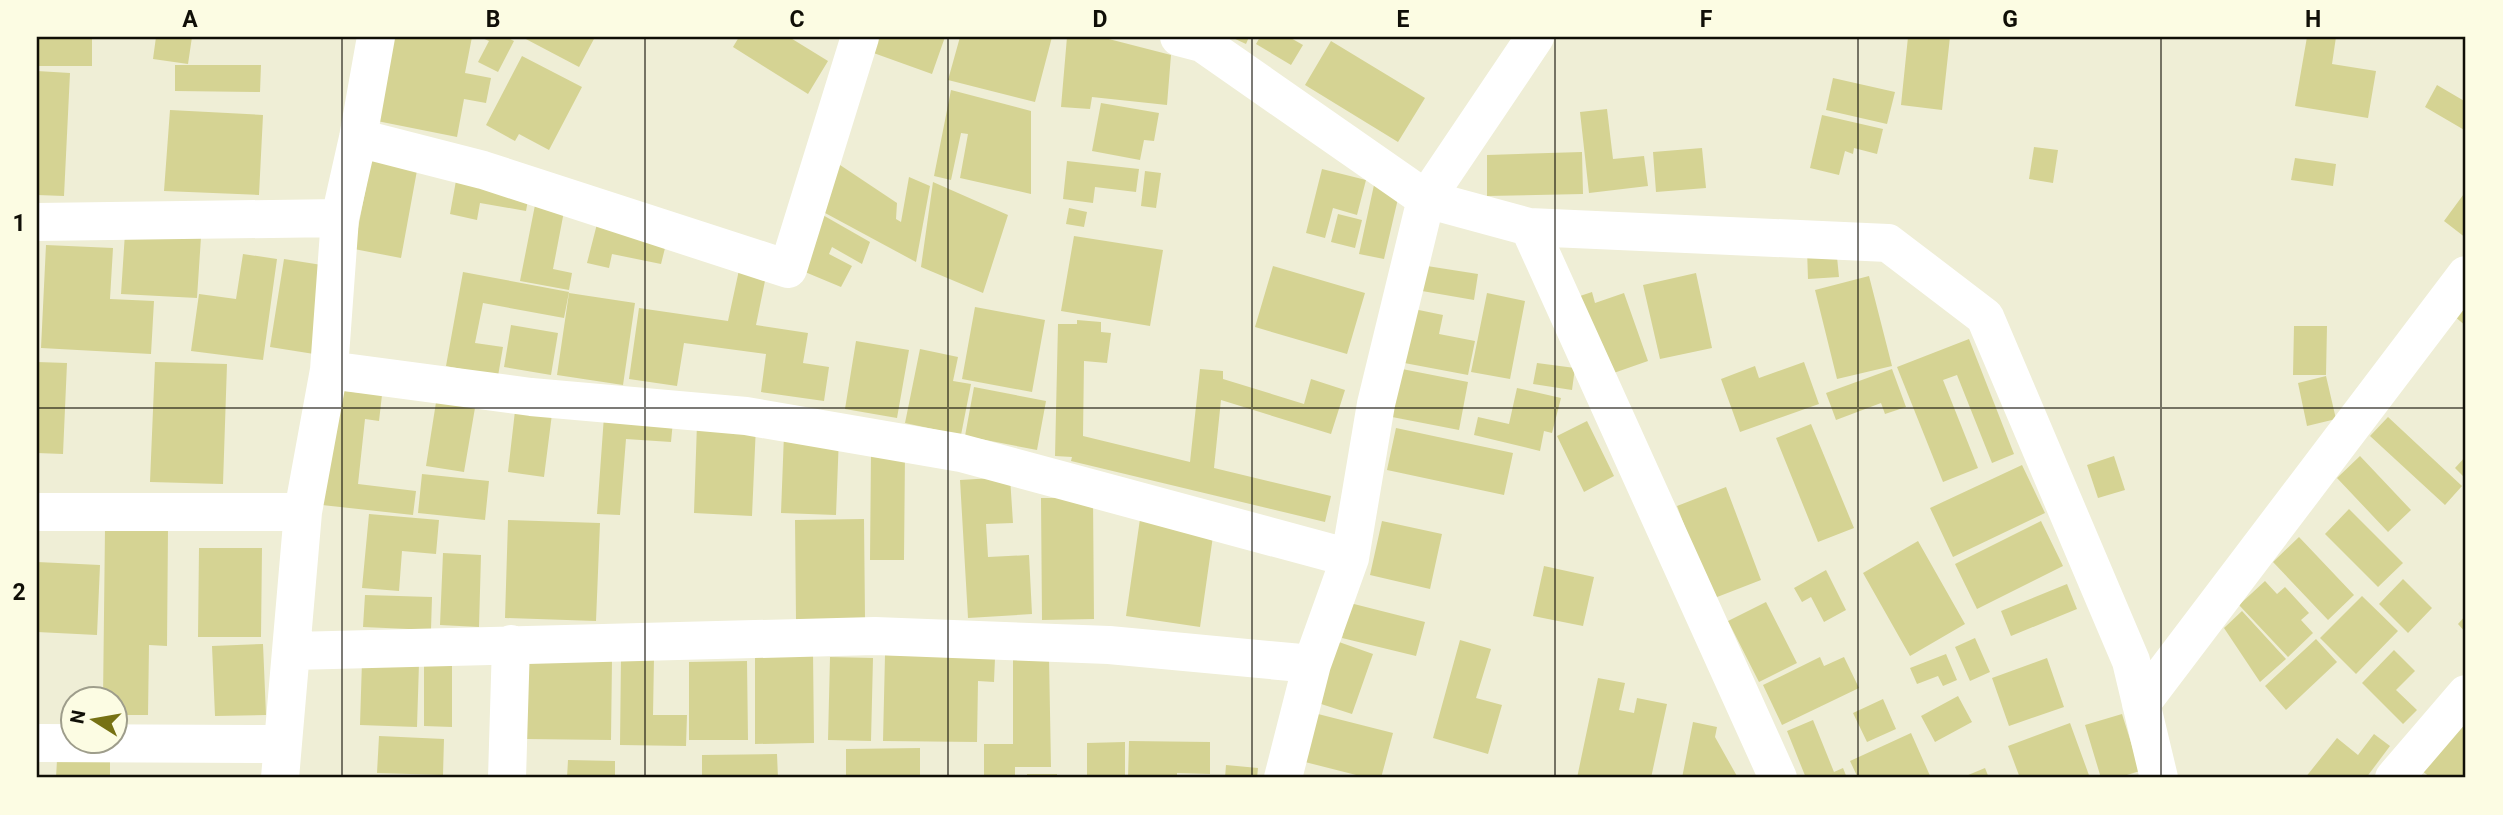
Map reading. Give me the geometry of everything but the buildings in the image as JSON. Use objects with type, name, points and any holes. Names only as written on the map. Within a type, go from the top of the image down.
[{"type":"street","points":[[37,743],[281,761],[293,651],[303,512],[329,370],[340,218],[376,37]]},
{"type":"street","points":[[358,138],[483,170],[788,270],[860,37]]},
{"type":"street","points":[[1179,37],[1202,43],[1426,199],[1529,227],[1888,243],[1985,317],[2131,661],[2159,778]]},
{"type":"street","points":[[1283,778],[1312,664],[1350,558],[1376,404],[1426,199],[1535,37]]},
{"type":"street","points":[[37,222],[340,218]]},
{"type":"street","points":[[1529,227],[1778,778]]},
{"type":"street","points":[[2141,704],[2466,275]]},
{"type":"street","points":[[329,370],[531,397],[746,416],[961,453],[1350,558]]},
{"type":"street","points":[[37,512],[303,512]]},
{"type":"street","points":[[293,651],[875,636],[1109,645],[1312,664]]},
{"type":"street","points":[[507,778],[511,644]]},
{"type":"street","points":[[2394,778],[2466,694]]}]
